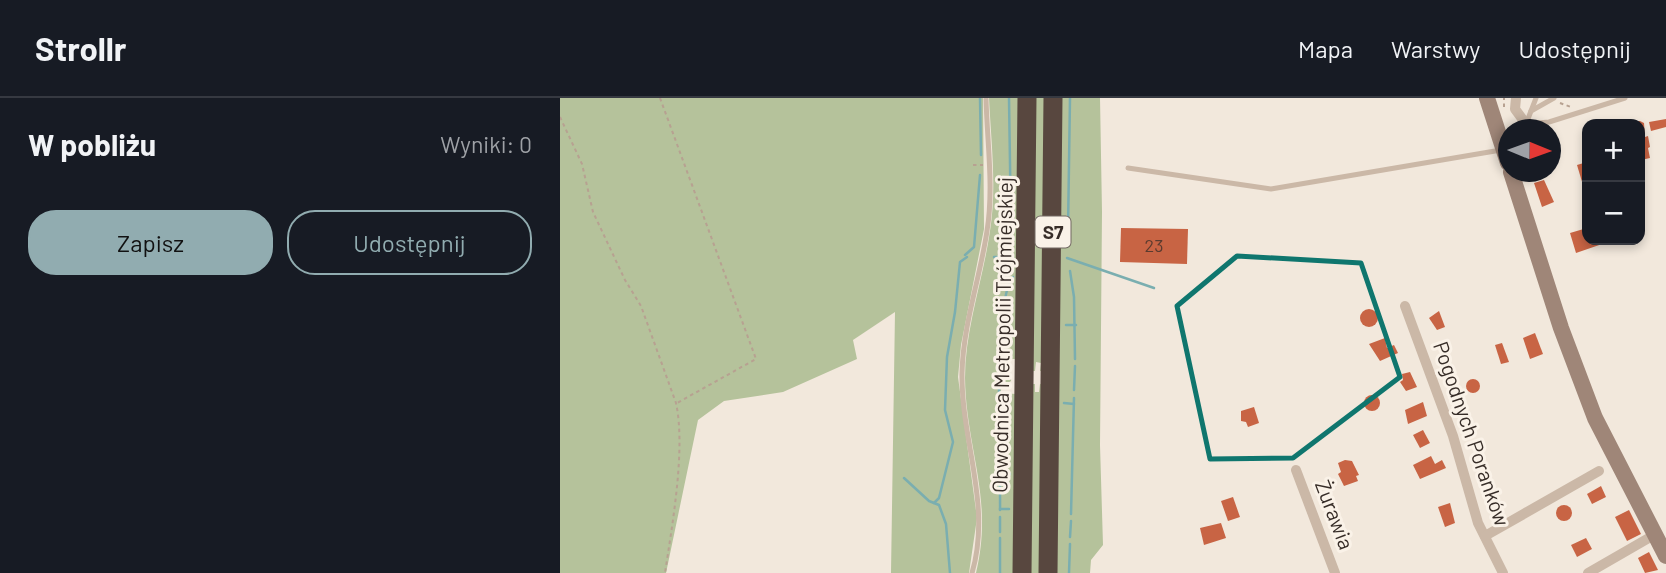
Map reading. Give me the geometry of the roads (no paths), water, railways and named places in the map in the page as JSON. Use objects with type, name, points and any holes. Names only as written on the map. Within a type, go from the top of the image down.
[{"type":"highway","name":"Obwodnica Metropolii Trójmiejskiej","points":[[1022,573],[1027,98]]},
{"type":"highway","name":"S7","points":[[1048,573],[1053,98]]},
{"type":"main road","points":[[1487,98],[1498,128]]},
{"type":"main road","points":[[1514,182],[1561,328],[1595,418],[1666,556]]},
{"type":"street","points":[[1516,98],[1515,109],[1519,119]]},
{"type":"street","name":"Pogodnych Poranków","points":[[1405,306],[1485,536],[1503,573]]},
{"type":"street","name":"Żurawia","points":[[1296,470],[1335,573]]},
{"type":"street","points":[[1485,536],[1599,471]]},
{"type":"street","points":[[1588,573],[1654,535]]},
{"type":"lane","points":[[972,573],[979,537],[980,507],[963,405],[962,369],[988,229],[986,98]]},
{"type":"lane","points":[[1527,119],[1536,98]]},
{"type":"lane","points":[[1556,119],[1625,98]]},
{"type":"lane","points":[[1531,111],[1553,99]]},
{"type":"lane","points":[[1128,168],[1271,189],[1498,150]]},
{"type":"waterway","points":[[980,98],[981,155]]},
{"type":"waterway","points":[[1009,98],[1011,229]]},
{"type":"waterway","points":[[1068,230],[1070,98]]},
{"type":"waterway","points":[[965,255],[974,247],[980,175]]},
{"type":"waterway","points":[[934,503],[939,498],[953,442],[945,410],[947,357],[960,262],[967,257]]},
{"type":"waterway","points":[[994,257],[1013,257]]},
{"type":"waterway","points":[[1067,258],[1154,288]]},
{"type":"waterway","points":[[1070,271],[1074,297],[1075,359]]},
{"type":"waterway","points":[[1000,510],[1000,351],[1006,292],[1013,277]]},
{"type":"waterway","points":[[1066,325],[1076,325]]},
{"type":"waterway","points":[[1000,351],[1011,351]]},
{"type":"waterway","points":[[1074,390],[1075,366]]},
{"type":"waterway","points":[[999,398],[1010,398]]},
{"type":"waterway","points":[[1071,514],[1074,398]]},
{"type":"waterway","points":[[1064,403],[1074,404]]},
{"type":"waterway","points":[[999,435],[1009,435]]},
{"type":"waterway","points":[[1000,474],[1010,474]]},
{"type":"waterway","points":[[904,478],[929,501],[939,505],[946,524],[950,573]]},
{"type":"waterway","points":[[1000,509],[1009,509]]},
{"type":"waterway","points":[[1000,517],[1000,532]]},
{"type":"waterway","points":[[1070,537],[1071,521]]},
{"type":"waterway","points":[[1000,538],[1000,573]]},
{"type":"waterway","points":[[1069,573],[1070,544]]}]
